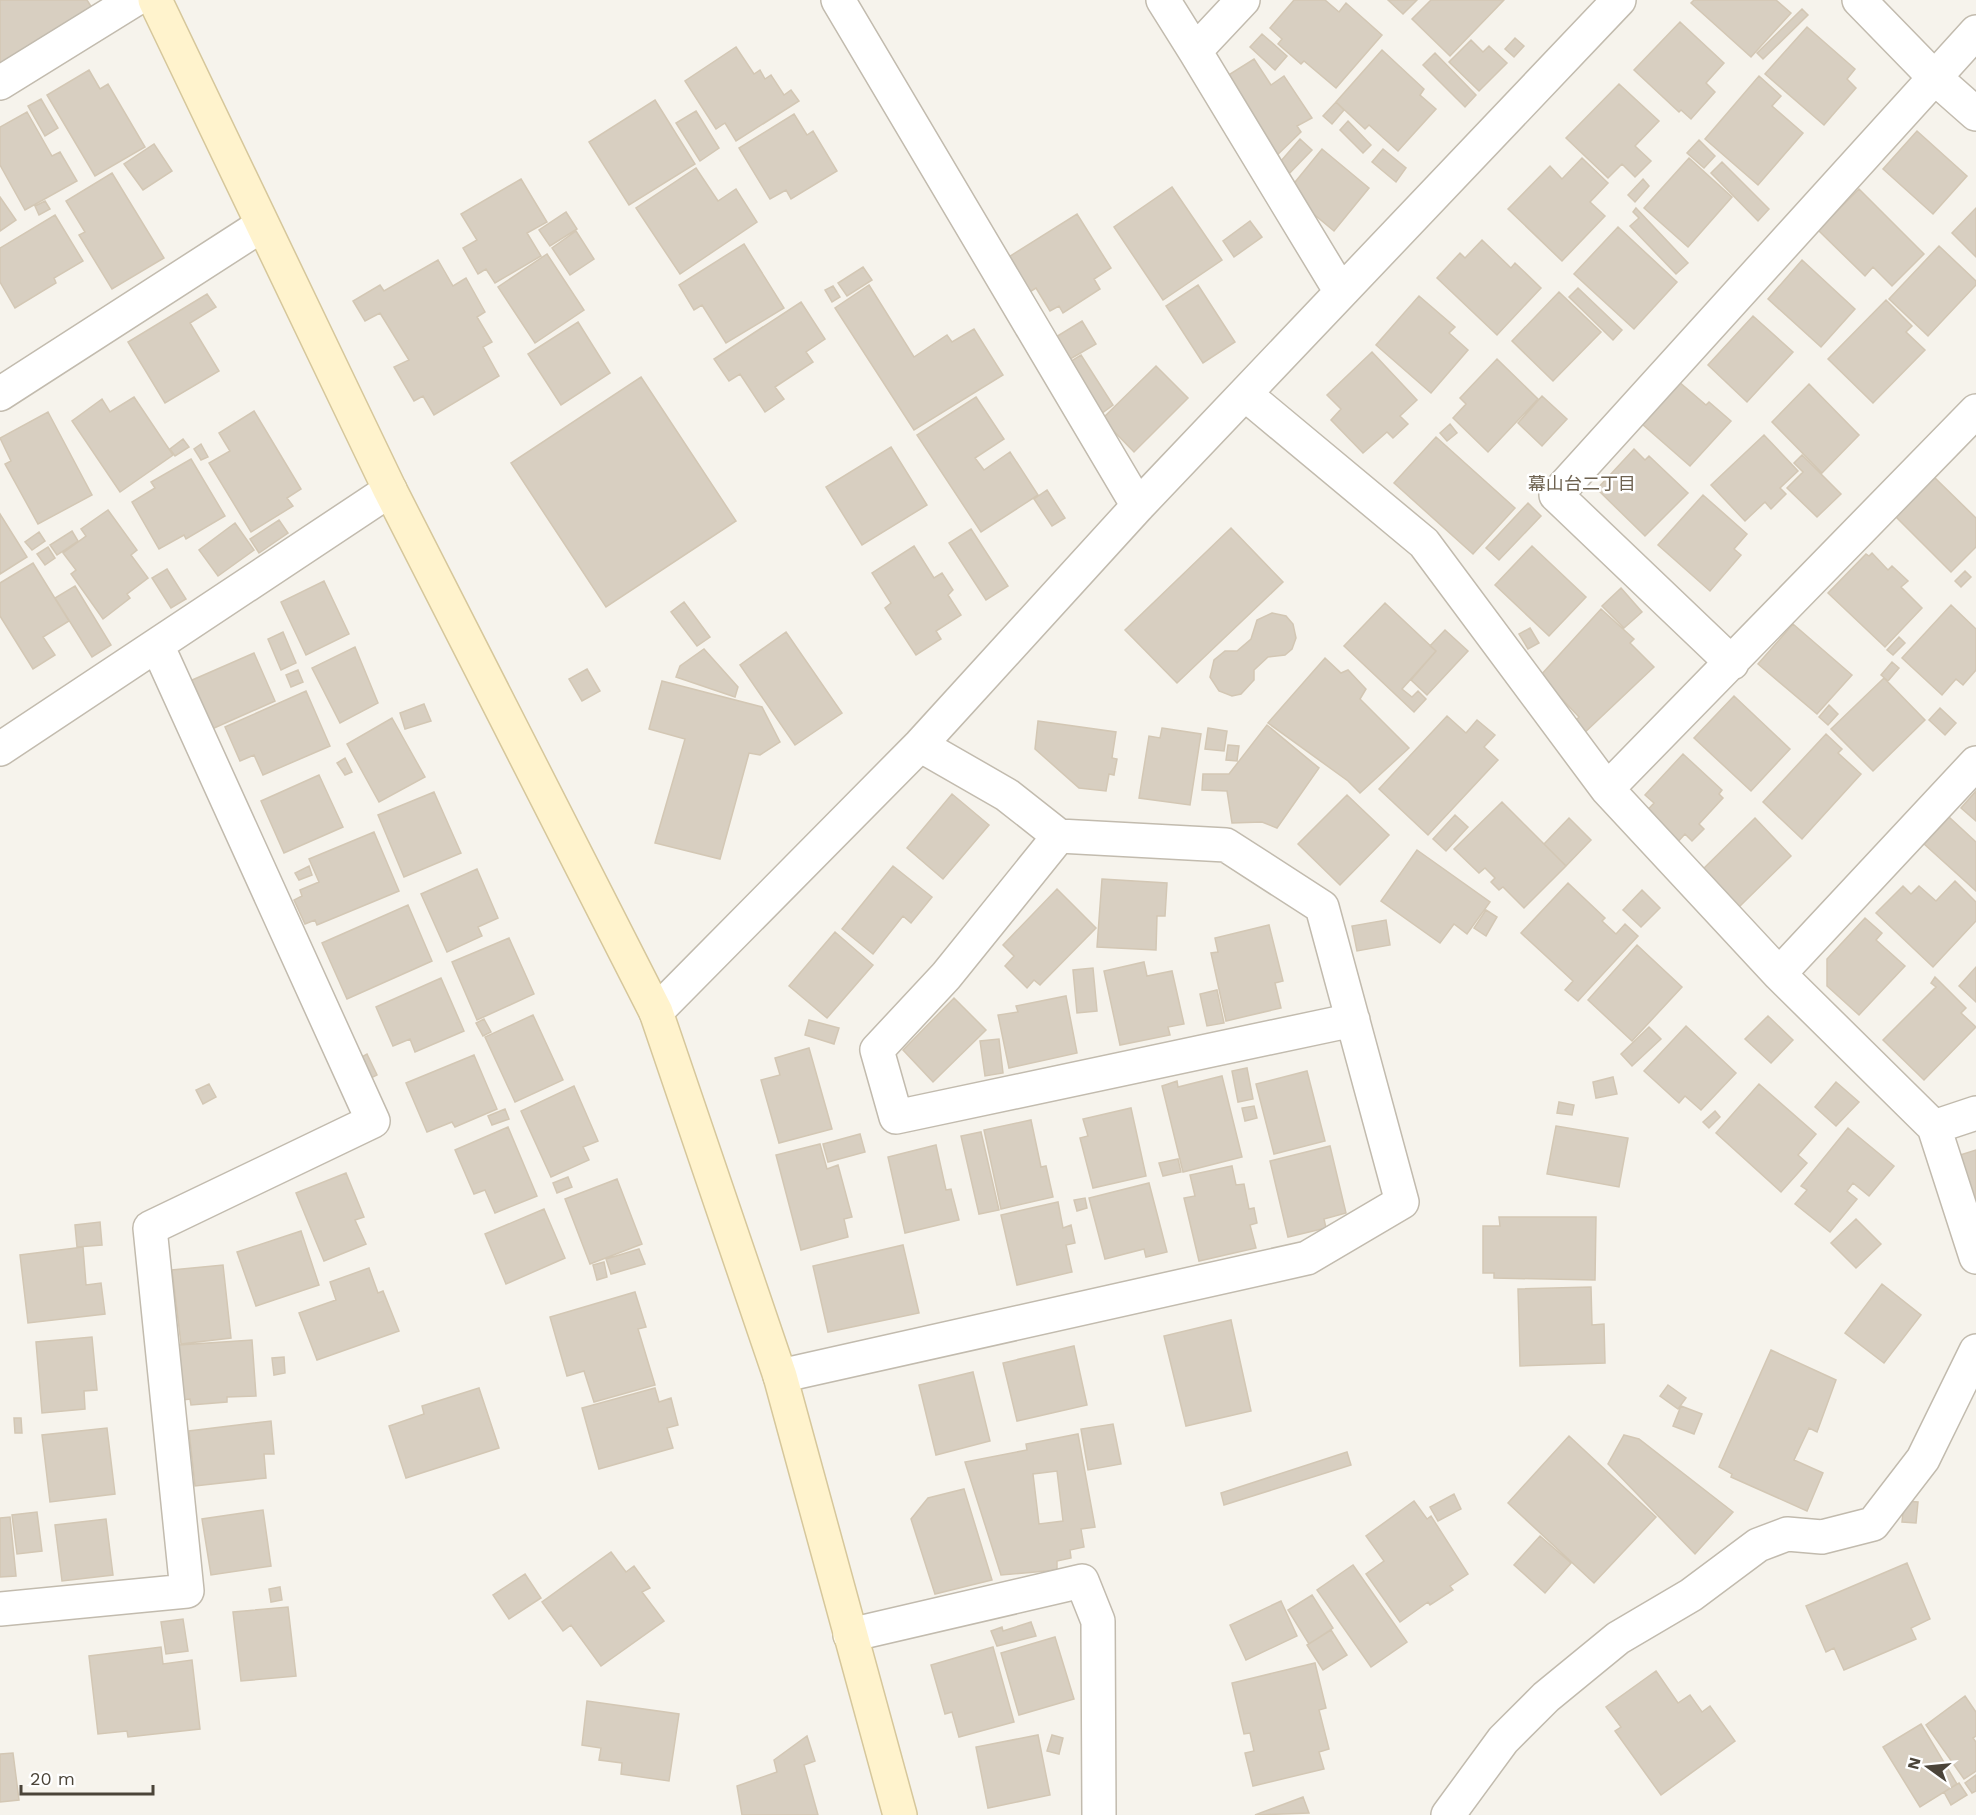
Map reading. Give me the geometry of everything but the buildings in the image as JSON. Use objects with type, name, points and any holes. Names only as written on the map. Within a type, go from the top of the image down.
[{"type":"street","points":[[0,83],[134,0]]},
{"type":"street","points":[[154,0],[390,490],[656,1012],[780,1376],[900,1815]]},
{"type":"street","points":[[838,0],[1138,506]]},
{"type":"street","points":[[1163,0],[1341,292]]},
{"type":"street","points":[[1195,51],[1243,0]]},
{"type":"street","points":[[656,1012],[921,745],[1138,506],[1618,0]]},
{"type":"street","points":[[1859,0],[1934,77],[1976,114]]},
{"type":"street","points":[[1732,663],[1556,495],[1976,32]]},
{"type":"street","points":[[0,394],[262,225]]},
{"type":"street","points":[[1245,394],[1424,543],[1607,789],[1779,975],[1934,1127],[1976,1257]]},
{"type":"street","points":[[1607,789],[1976,411]]},
{"type":"street","points":[[0,749],[390,490]]},
{"type":"street","points":[[0,1609],[187,1591],[150,1228],[373,1121],[157,645]]},
{"type":"street","points":[[780,1376],[1306,1258],[1402,1202],[1322,907],[1226,845],[1059,836],[1007,795],[921,745]]},
{"type":"street","points":[[1779,975],[1976,764]]},
{"type":"street","points":[[1059,836],[946,976],[877,1050],[896,1117],[1353,1020]]},
{"type":"street","points":[[1934,1127],[1976,1113]]},
{"type":"street","points":[[1448,1815],[1503,1740],[1546,1697],[1618,1638],[1691,1595],[1758,1545],[1787,1534],[1822,1537],[1873,1524],[1923,1459],[1976,1351]]},
{"type":"street","points":[[850,1635],[1082,1581],[1098,1621],[1099,1815]]},
{"type":"district","name":"幕山台二丁目","points":[[1582,484]]}]
